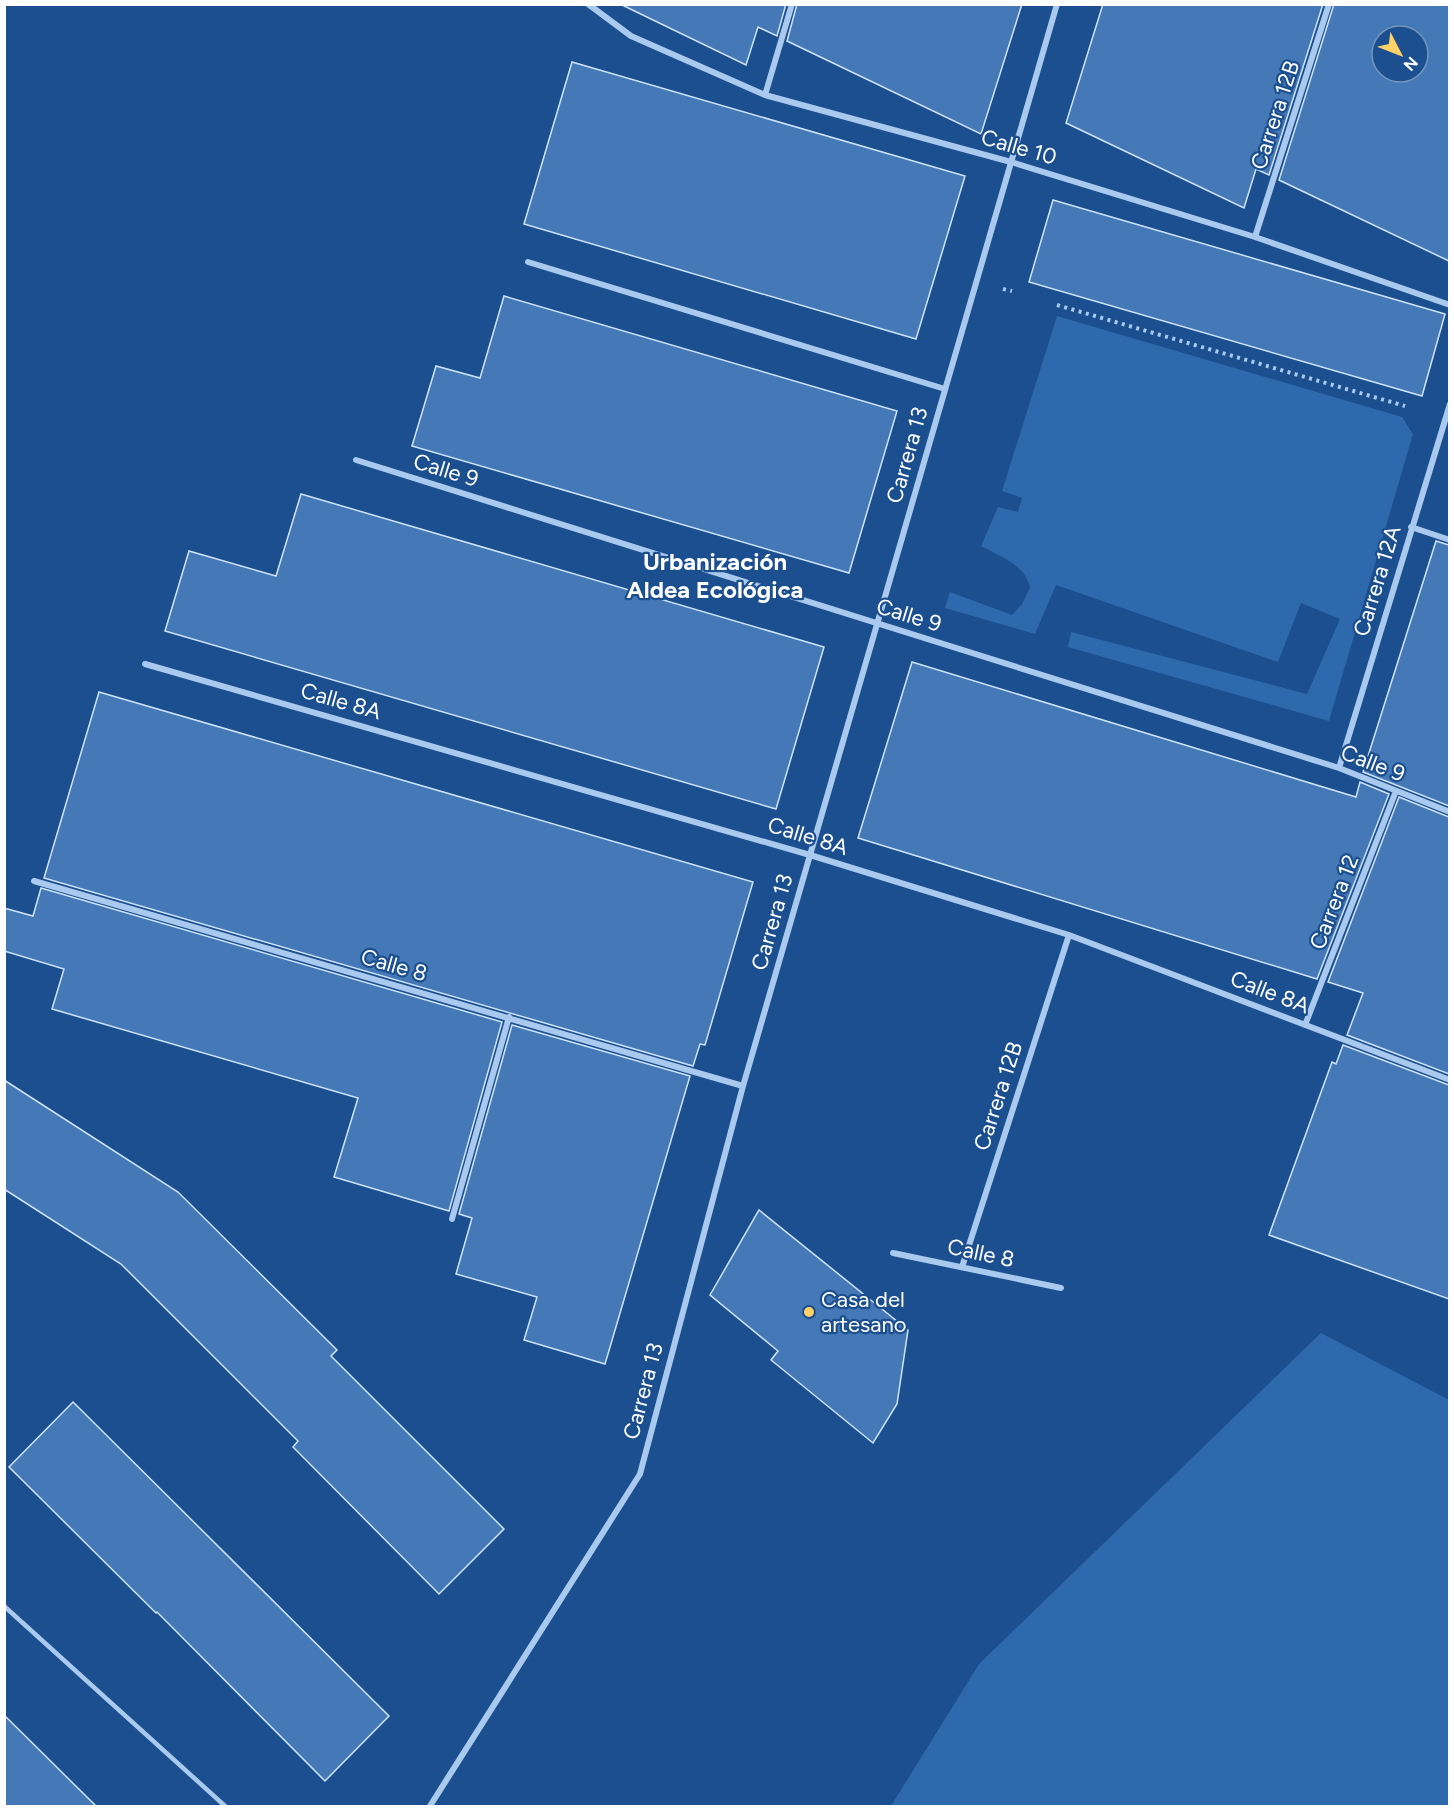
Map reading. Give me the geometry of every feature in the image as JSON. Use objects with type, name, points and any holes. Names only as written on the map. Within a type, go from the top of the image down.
[{"type":"street","name":"Calle 10","points":[[588,4],[631,36],[765,95],[1011,162],[1255,237],[1449,305]]},
{"type":"street","points":[[765,95],[792,4]]},
{"type":"street","name":"Carrera 13","points":[[430,1806],[640,1474],[743,1086],[1057,4]]},
{"type":"street","name":"Carrera 12B","points":[[1255,237],[1329,4]]},
{"type":"street","points":[[528,262],[945,389]]},
{"type":"street","name":"Carrera 12A","points":[[1339,768],[1449,404]]},
{"type":"street","name":"Calle 9","points":[[356,460],[1339,768],[1449,812]]},
{"type":"street","points":[[1412,527],[1449,540]]},
{"type":"street","name":"Calle 8A","points":[[145,664],[810,855],[1069,935],[1449,1080]]},
{"type":"street","name":"Carrera 12","points":[[1305,1025],[1396,791]]},
{"type":"street","name":"Calle 8","points":[[34,881],[743,1086]]},
{"type":"street","name":"Carrera 12B","points":[[962,1267],[1069,935]]},
{"type":"street","points":[[452,1219],[509,1017]]},
{"type":"street","name":"Calle 8","points":[[893,1253],[1061,1288]]},
{"type":"lane","points":[[4,1606],[225,1806]]},
{"type":"path","points":[[1057,305],[1405,406]]},
{"type":"shaded area","points":[[1057,316],[1402,417],[1413,434],[1329,721],[1068,647],[1071,632],[1307,694],[1340,619],[1301,603],[1278,662],[1056,585],[1035,634],[945,608],[950,592],[1012,615],[1022,604],[1030,588],[1018,567],[981,546],[998,507],[1018,512],[1022,498],[1002,491]]},
{"type":"shaded area","points":[[1321,1333],[1449,1400],[1449,1806],[891,1806],[979,1664]]},
{"type":"building","points":[[620,4],[786,4],[777,36],[758,27],[746,65]]},
{"type":"building","points":[[797,4],[1022,4],[981,134],[787,41]]},
{"type":"building","points":[[1103,4],[1323,4],[1269,175],[1256,169],[1244,208],[1066,123]]},
{"type":"building","points":[[1334,4],[1449,4],[1449,261],[1279,180]]},
{"type":"building","points":[[572,62],[965,176],[916,339],[524,224]]},
{"type":"building","points":[[1053,200],[1445,314],[1422,396],[1029,282]]},
{"type":"building","points":[[504,296],[897,411],[849,573],[412,446],[436,366],[480,378]]},
{"type":"building","points":[[301,494],[824,647],[776,809],[165,631],[189,551],[276,576]]},
{"type":"building","points":[[1436,541],[1449,545],[1449,806],[1363,772]]},
{"type":"building","points":[[912,662],[1356,797],[1360,782],[1389,794],[1317,979],[858,838]]},
{"type":"building","points":[[99,692],[753,882],[705,1045],[700,1044],[693,1066],[44,878]]},
{"type":"building","points":[[1399,797],[1449,817],[1449,1074],[1347,1035],[1363,993],[1328,982]]},
{"type":"building","points":[[41,888],[502,1022],[449,1211],[334,1177],[358,1098],[52,1009],[64,969],[4,951],[4,908],[33,916]]},
{"type":"building","points":[[512,1025],[690,1076],[605,1364],[524,1340],[537,1297],[456,1274],[472,1218],[459,1214]]},
{"type":"building","points":[[1343,1045],[1449,1085],[1449,1299],[1269,1235],[1332,1062],[1336,1064]]},
{"type":"building","points":[[4,1080],[178,1192],[337,1350],[331,1356],[504,1529],[439,1594],[293,1447],[298,1441],[121,1264],[4,1189]]},
{"type":"building","name":"Casa del artesano","points":[[759,1210],[908,1330],[897,1404],[873,1443],[771,1360],[778,1351],[710,1295]]},
{"type":"building","points":[[73,1402],[389,1716],[325,1781],[9,1467]]},
{"type":"building","points":[[4,1715],[96,1806],[4,1806]]},
{"type":"place","name":"Casa del artesano","points":[[809,1312]]},
{"type":"district","name":"Urbanización Aldea Ecológica","points":[[715,575]]}]
